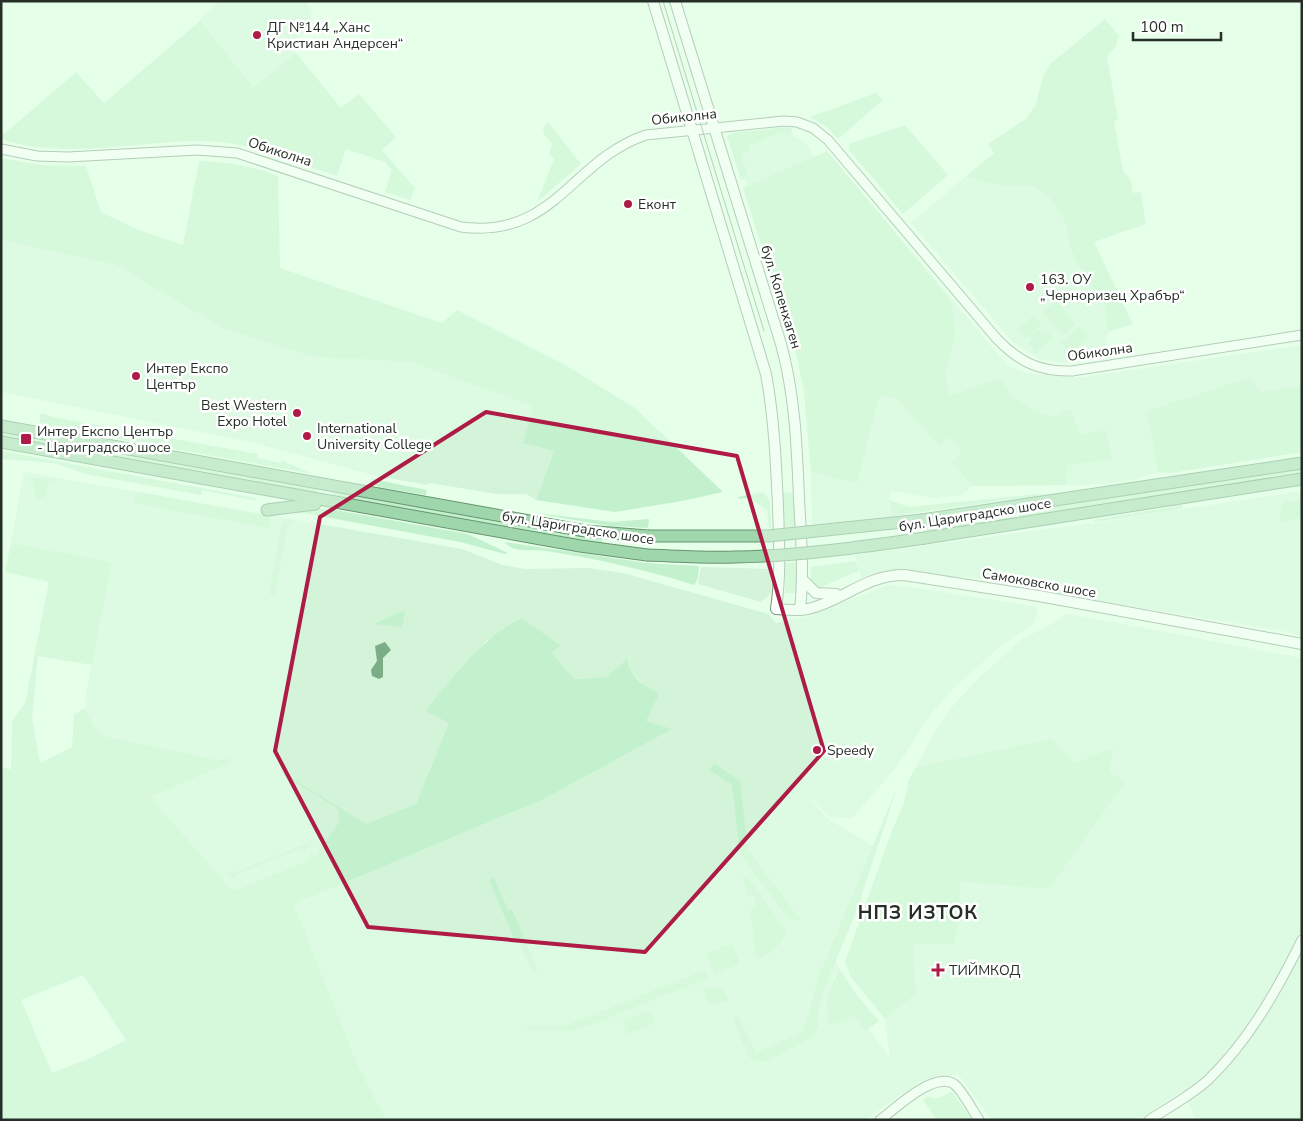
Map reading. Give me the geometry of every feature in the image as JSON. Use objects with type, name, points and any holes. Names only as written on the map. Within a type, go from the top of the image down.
[{"type":"highway","name":"бул. Цариградско шосе","points":[[1,426],[585,531],[648,536],[768,536],[922,520],[1302,463]]},
{"type":"highway","name":"бул. Цариградско шосе","points":[[1,442],[580,546],[647,555],[704,557],[768,556],[827,551],[925,538],[1302,479]]},
{"type":"highway","points":[[267,510],[334,502]]},
{"type":"main road","points":[[652,1],[692,130]]},
{"type":"main road","name":"бул. Копенхаген","points":[[675,1],[782,344],[790,383],[796,436],[803,580],[800,610]]},
{"type":"main road","name":"Самоковско шосе","points":[[692,130],[760,350],[770,399],[780,563],[776,609],[800,610],[811,608],[874,579],[888,575],[904,575],[1039,596],[1302,644]]},
{"type":"main road","points":[[803,580],[812,591],[819,594],[842,594]]},
{"type":"street","name":"Обиколна","points":[[1,149],[37,156],[68,157],[197,150],[237,153],[461,227],[482,230],[510,226],[530,218],[616,149],[631,140],[646,135],[784,121],[804,124],[821,133],[997,339],[1013,354],[1039,368],[1056,372],[1072,371],[1302,335]]},
{"type":"street","points":[[1149,1120],[1208,1080],[1240,1045],[1277,990],[1302,940]]},
{"type":"street","points":[[880,1120],[930,1083],[942,1080],[954,1084],[979,1120]]},
{"type":"highlighted area","points":[[486,412],[737,456],[824,751],[645,952],[368,927],[275,751],[320,517]]},
{"type":"shaded area","name":"ДГ №144 „Ханс Кристиан Андерсен“","points":[[220,1],[305,1],[311,9],[312,26],[289,45],[296,53],[255,87],[200,21],[202,16]]},
{"type":"shaded area","points":[[1105,19],[1119,36],[1115,48],[1107,56],[1118,120],[1114,121],[1123,170],[1131,181],[1133,193],[1141,192],[1146,224],[1094,242],[1133,324],[1108,332],[1105,306],[1081,269],[1069,246],[1067,228],[1062,216],[1049,197],[1033,187],[998,185],[965,177],[994,153],[988,144],[1026,119],[1036,104],[1043,76],[1050,64]]},
{"type":"shaded area","points":[[200,21],[254,87],[296,53],[341,108],[359,94],[396,137],[382,150],[415,188],[410,200],[385,192],[392,170],[385,162],[346,149],[337,176],[253,148],[219,142],[176,142],[75,149],[25,145],[1,139],[1,131],[4,134],[76,72],[104,103]]},
{"type":"shaded area","points":[[876,93],[883,100],[838,139],[828,128],[810,117]]},
{"type":"shaded area","points":[[548,122],[581,164],[537,202],[554,159],[549,155],[552,144],[544,134],[543,128]]},
{"type":"shaded area","points":[[905,125],[948,175],[903,214],[849,150],[849,144]]},
{"type":"shaded area","points":[[785,127],[792,129],[791,134],[787,135],[785,131],[748,146],[750,151],[741,155],[749,177],[741,180],[727,136],[733,133]]},
{"type":"shaded area","points":[[785,131],[787,135],[791,134],[805,142],[814,157],[827,151],[1008,366],[1025,373],[1077,378],[1302,345],[1302,452],[1171,473],[1158,472],[1131,481],[1085,485],[972,486],[962,495],[933,498],[891,491],[889,500],[892,516],[812,525],[811,472],[804,392],[797,356],[743,188],[747,186],[745,179],[749,177],[740,155],[750,151],[748,146]]},
{"type":"shaded area","points":[[827,151],[952,302],[955,337],[945,372],[950,396],[999,378],[1014,398],[1029,408],[1052,417],[1071,409],[1080,435],[1106,430],[1112,459],[1067,465],[1066,485],[972,486],[952,462],[962,452],[950,437],[939,446],[896,398],[879,396],[857,483],[811,472],[804,392],[797,356],[743,188]]},
{"type":"shaded area","points":[[1,158],[39,165],[86,166],[101,212],[136,229],[183,245],[199,161],[239,165],[278,176],[280,268],[442,323],[457,310],[565,365],[635,408],[723,492],[615,512],[536,500],[554,451],[523,443],[534,407],[411,362],[314,357],[222,328],[116,265],[1,240]]},
{"type":"shaded area","name":"163. ОУ „Черноризец Храбър“","points":[[965,177],[998,185],[1033,187],[1049,197],[1062,215],[1067,228],[1069,246],[1081,269],[1105,306],[1108,332],[1104,352],[1096,358],[1063,363],[1039,359],[1013,342],[911,223]]},
{"type":"shaded area","points":[[1,240],[116,265],[222,328],[314,357],[411,362],[534,407],[554,451],[536,500],[526,494],[497,494],[430,483],[427,485],[373,475],[255,443],[1,392]]},
{"type":"shaded area","points":[[1056,301],[1076,325],[1062,336],[1042,312]]},
{"type":"shaded area","points":[[1034,315],[1042,324],[1024,339],[1017,330]]},
{"type":"shaded area","points":[[1080,326],[1089,337],[1070,353],[1061,343]]},
{"type":"shaded area","points":[[1038,329],[1041,333],[1046,329],[1053,338],[1036,353],[1028,344],[1032,340],[1029,336]]},
{"type":"shaded area","points":[[1250,377],[1260,392],[1302,386],[1302,452],[1171,473],[1158,472],[1147,411]]},
{"type":"shaded area","points":[[42,413],[53,417],[258,454],[257,458],[281,463],[281,460],[313,474],[42,425],[40,424],[40,415]]},
{"type":"shaded area","points":[[1,432],[315,488],[317,491],[314,493],[1,437]]},
{"type":"shaded area","points":[[1,451],[256,498],[257,501],[202,490],[201,495],[85,474],[55,463],[1,459]]},
{"type":"shaded area","points":[[1302,468],[1302,473],[1019,517],[1018,512]]},
{"type":"shaded area","points":[[24,472],[462,549],[503,565],[525,569],[588,568],[623,573],[768,614],[776,623],[808,616],[888,585],[1036,607],[1037,614],[1034,623],[1000,647],[955,687],[931,714],[896,768],[852,818],[829,817],[791,776],[828,819],[873,846],[833,942],[836,963],[839,968],[833,980],[890,1058],[885,1019],[916,994],[914,944],[955,944],[960,882],[1049,889],[1110,772],[1114,747],[1075,763],[1052,739],[916,767],[935,731],[955,703],[982,675],[1022,639],[1069,614],[1302,658],[1302,1120],[1196,1120],[1183,1090],[1138,1120],[992,1120],[958,1074],[919,1082],[865,1120],[386,1120],[356,1061],[294,904],[544,799],[671,729],[646,721],[643,683],[631,673],[627,665],[628,659],[607,677],[574,679],[552,653],[560,647],[487,640],[425,711],[450,723],[416,804],[366,824],[318,857],[233,891],[150,797],[232,762],[230,758],[218,760],[109,737],[93,726],[88,718],[85,699],[112,562],[11,543]]},
{"type":"shaded area","points":[[33,478],[57,481],[56,483],[49,482],[45,499],[36,498]]},
{"type":"shaded area","points":[[373,479],[427,490],[426,495],[379,487],[370,482]]},
{"type":"shaded area","points":[[1302,491],[1302,636],[1282,631],[1057,594],[1045,589],[970,577],[941,577],[894,570],[861,578],[855,555],[1100,522]]},
{"type":"shaded area","points":[[139,492],[268,516],[271,521],[269,528],[133,503],[135,495]]},
{"type":"shaded area","points":[[335,492],[602,539],[602,544],[334,496],[332,494]]},
{"type":"shaded area","points":[[763,492],[770,501],[771,528],[769,528],[767,510],[749,498],[738,499],[738,497]]},
{"type":"shaded area","points":[[791,492],[794,495],[796,526],[784,527],[782,493]]},
{"type":"shaded area","points":[[1043,495],[892,516],[889,500],[909,507]]},
{"type":"shaded area","points":[[1283,501],[1302,502],[1302,517],[1279,523]]},
{"type":"shaded area","points":[[1183,505],[1183,508],[1176,510],[1094,522],[1093,520]]},
{"type":"shaded area","points":[[303,508],[335,510],[468,534],[508,553],[505,554],[460,542],[298,512]]},
{"type":"shaded area","points":[[535,513],[612,522],[649,519],[648,528],[609,526]]},
{"type":"shaded area","points":[[977,518],[977,523],[924,532],[923,526]]},
{"type":"shaded area","points":[[286,520],[295,521],[287,528],[275,595],[269,594],[282,523]]},
{"type":"shaded area","points":[[504,542],[647,563],[699,566],[698,578],[694,585],[603,561],[541,550],[519,550]]},
{"type":"shaded area","points":[[11,543],[112,562],[92,665],[38,656],[32,719],[40,763],[72,747],[74,714],[85,708],[93,726],[109,737],[218,760],[230,758],[232,762],[150,797],[233,891],[310,860],[309,856],[312,853],[315,856],[340,821],[337,808],[294,781],[291,785],[277,769],[366,824],[416,804],[449,723],[425,711],[481,647],[507,626],[522,618],[561,646],[552,653],[574,679],[607,677],[628,658],[628,664],[633,675],[659,694],[646,721],[672,729],[544,799],[294,904],[356,1061],[386,1120],[1,1120],[1,768],[11,769],[12,721],[25,703],[49,582],[5,572]],"holes":[[[83,975],[126,1040],[88,1059],[52,1073],[21,1000]]]},
{"type":"shaded area","points":[[856,561],[859,571],[819,588],[811,584],[810,567]]},
{"type":"shaded area","points":[[798,562],[796,593],[785,593],[785,563]]},
{"type":"shaded area","points":[[701,567],[772,569],[771,593],[761,602],[698,584]]},
{"type":"shaded area","points":[[402,611],[405,612],[402,627],[374,624]]},
{"type":"shaded area","points":[[385,642],[391,650],[383,658],[383,677],[379,679],[372,676],[371,670],[377,661],[375,646]]},
{"type":"shaded area","points":[[1052,739],[1075,763],[1114,747],[1110,772],[1125,782],[1049,889],[961,882],[955,944],[914,944],[916,994],[885,1019],[851,977],[845,962],[891,833],[904,803],[909,779],[916,767]]},
{"type":"shaded area","points":[[714,763],[740,781],[748,850],[800,919],[796,921],[787,917],[740,854],[732,785],[710,770]]},
{"type":"shaded area","points":[[898,785],[857,910],[827,982],[819,1006],[818,1026],[814,1034],[767,1061],[756,1062],[748,1056],[734,1022],[735,1018],[738,1016],[756,1053],[804,1031],[818,978]]},
{"type":"shaded area","points":[[309,838],[313,841],[305,852],[303,848],[235,875],[236,879],[228,874],[229,870],[231,874],[310,842]]},
{"type":"shaded area","points":[[494,877],[508,910],[512,909],[538,972],[533,974],[517,938],[514,939],[489,880]]},
{"type":"shaded area","points":[[742,877],[748,879],[753,884],[786,931],[782,941],[775,949],[761,958],[756,959],[750,909],[756,907],[754,896],[748,897]]},
{"type":"shaded area","points":[[732,943],[739,961],[738,964],[715,975],[706,954]]},
{"type":"shaded area","points":[[839,968],[856,994],[879,1021],[866,1031],[854,1016],[843,1022],[829,1024],[827,1001]]},
{"type":"shaded area","points":[[705,970],[708,978],[575,1031],[525,1030],[529,1026],[565,1026]]},
{"type":"shaded area","points":[[723,988],[729,1002],[708,1004],[702,989]]},
{"type":"shaded area","points":[[650,1010],[655,1023],[627,1034],[622,1021]]},
{"type":"shaded area","points":[[952,1092],[972,1120],[937,1120],[923,1100],[928,1096],[935,1099]]},
{"type":"tram line","points":[[663,1],[764,331]]},
{"type":"place","name":"ДГ №144 „Ханс Кристиан Андерсен“","points":[[257,35]]},
{"type":"place","name":"Еконт","points":[[628,204]]},
{"type":"place","name":"163. ОУ „Черноризец Храбър“","points":[[1030,287]]},
{"type":"place","name":"Интер Експо Център","points":[[136,376]]},
{"type":"place","name":"Best Western Expo Hotel","points":[[297,413]]},
{"type":"place","name":"International University College","points":[[307,436]]},
{"type":"place","name":"Интер Експо Център - Цариградско шосе","points":[[26,439]]},
{"type":"place","name":"Speedy","points":[[817,750]]},
{"type":"place","name":"ТИЙМКОД","points":[[938,970]]},
{"type":"district","name":"НПЗ ИЗТОК","points":[[918,913]]}]
